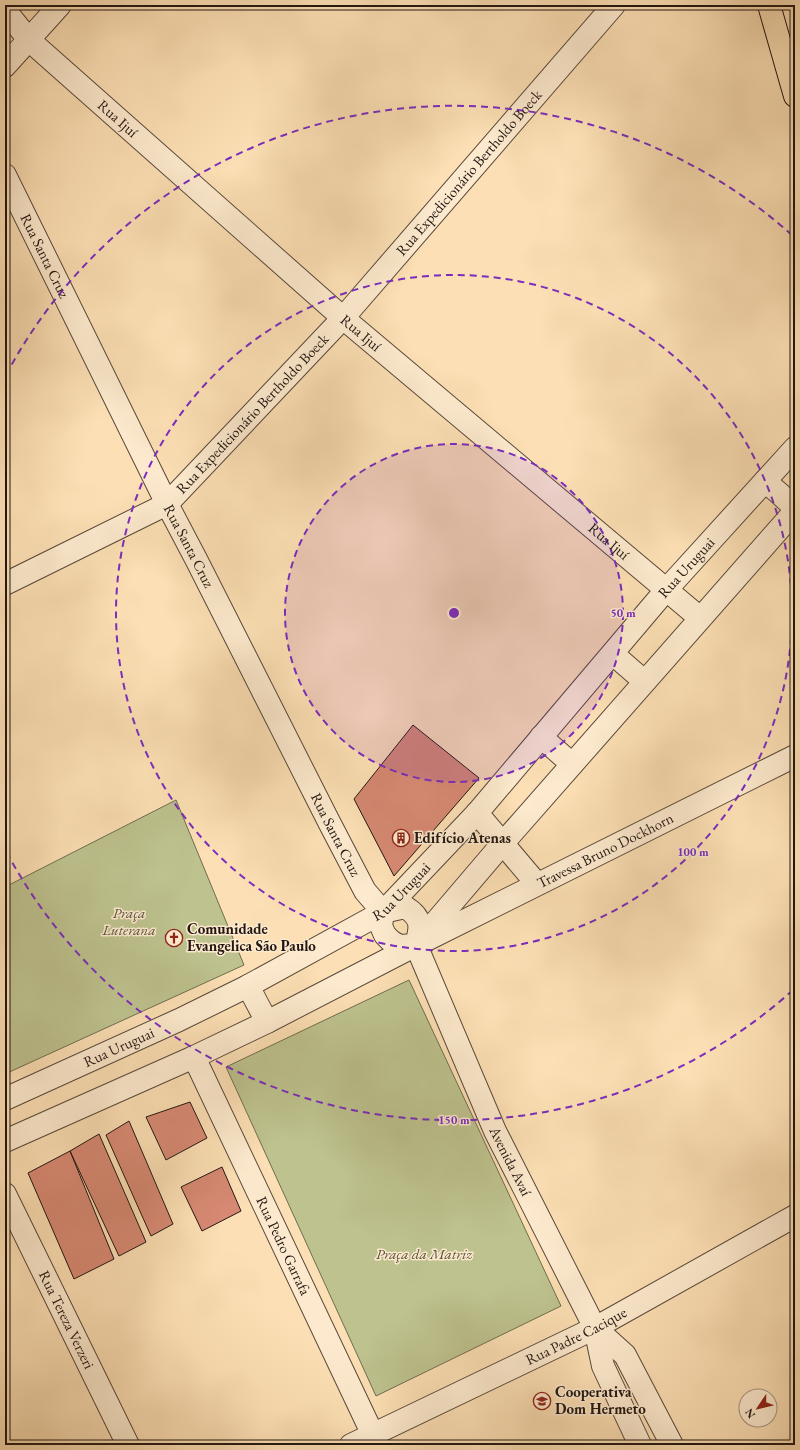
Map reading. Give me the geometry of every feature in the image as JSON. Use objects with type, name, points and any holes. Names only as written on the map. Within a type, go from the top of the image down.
[{"type":"main road","points":[[769,5],[795,96]]},
{"type":"street","points":[[5,66],[60,5]]},
{"type":"street","name":"Rua Expedicionário Bertholdo Boeck","points":[[5,584],[166,504],[343,318],[614,5]]},
{"type":"street","name":"Rua Ijuí","points":[[5,10],[29,40],[343,318],[700,618]]},
{"type":"street","name":"Rua Santa Cruz","points":[[5,175],[166,504],[197,561],[329,822],[365,891],[383,912]]},
{"type":"street","name":"Rua Uruguai","points":[[5,1099],[179,1020],[248,986],[383,912],[477,813],[666,590],[795,448]]},
{"type":"street","points":[[5,1141],[194,1058],[416,945],[644,681],[795,510],[780,494],[765,482]]},
{"type":"street","points":[[612,654],[644,681]]},
{"type":"street","points":[[541,737],[572,764]]},
{"type":"street","name":"Travessa Bruno Dockhorn","points":[[416,945],[795,756]]},
{"type":"street","points":[[477,813],[537,884]]},
{"type":"street","points":[[405,907],[413,912],[418,919],[420,929],[416,945],[400,946],[390,941],[384,935],[381,926],[383,912],[405,907]]},
{"type":"street","name":"Avenida Avaí","points":[[416,945],[495,1131],[595,1328],[603,1366],[640,1445]]},
{"type":"street","points":[[248,986],[267,1022]]},
{"type":"street","name":"Rua Pedro Garrafa","points":[[194,1058],[373,1435]]},
{"type":"street","name":"Rua Tereza Verzeri","points":[[5,1194],[128,1445]]},
{"type":"street","name":"Rua Padre Cacique","points":[[351,1445],[595,1328],[795,1216]]},
{"type":"street","name":"Avenida Avaí","points":[[595,1328],[625,1355],[672,1445]]},
{"type":"green space","name":"Praça Luterana","points":[[176,800],[244,965],[5,1074],[5,887]]},
{"type":"green space","name":"Praça da Matriz","points":[[409,980],[561,1306],[376,1396],[226,1067]]},
{"type":"building","name":"Edifício Atenas","points":[[413,725],[479,778],[394,876],[354,799]]},
{"type":"building","points":[[190,1102],[207,1138],[166,1160],[146,1117]]},
{"type":"building","points":[[129,1121],[173,1224],[151,1236],[106,1135]]},
{"type":"building","points":[[99,1134],[146,1242],[119,1256],[70,1151]]},
{"type":"building","points":[[70,1151],[114,1259],[74,1279],[28,1173]]},
{"type":"building","points":[[222,1167],[241,1211],[202,1231],[181,1187]]},
{"type":"place","name":"Edifício Atenas","points":[[401,838]]},
{"type":"place","name":"Comunidade Evangelica São Paulo","points":[[174,938]]},
{"type":"place","name":"Cooperativa Dom Hermeto","points":[[542,1401]]}]
